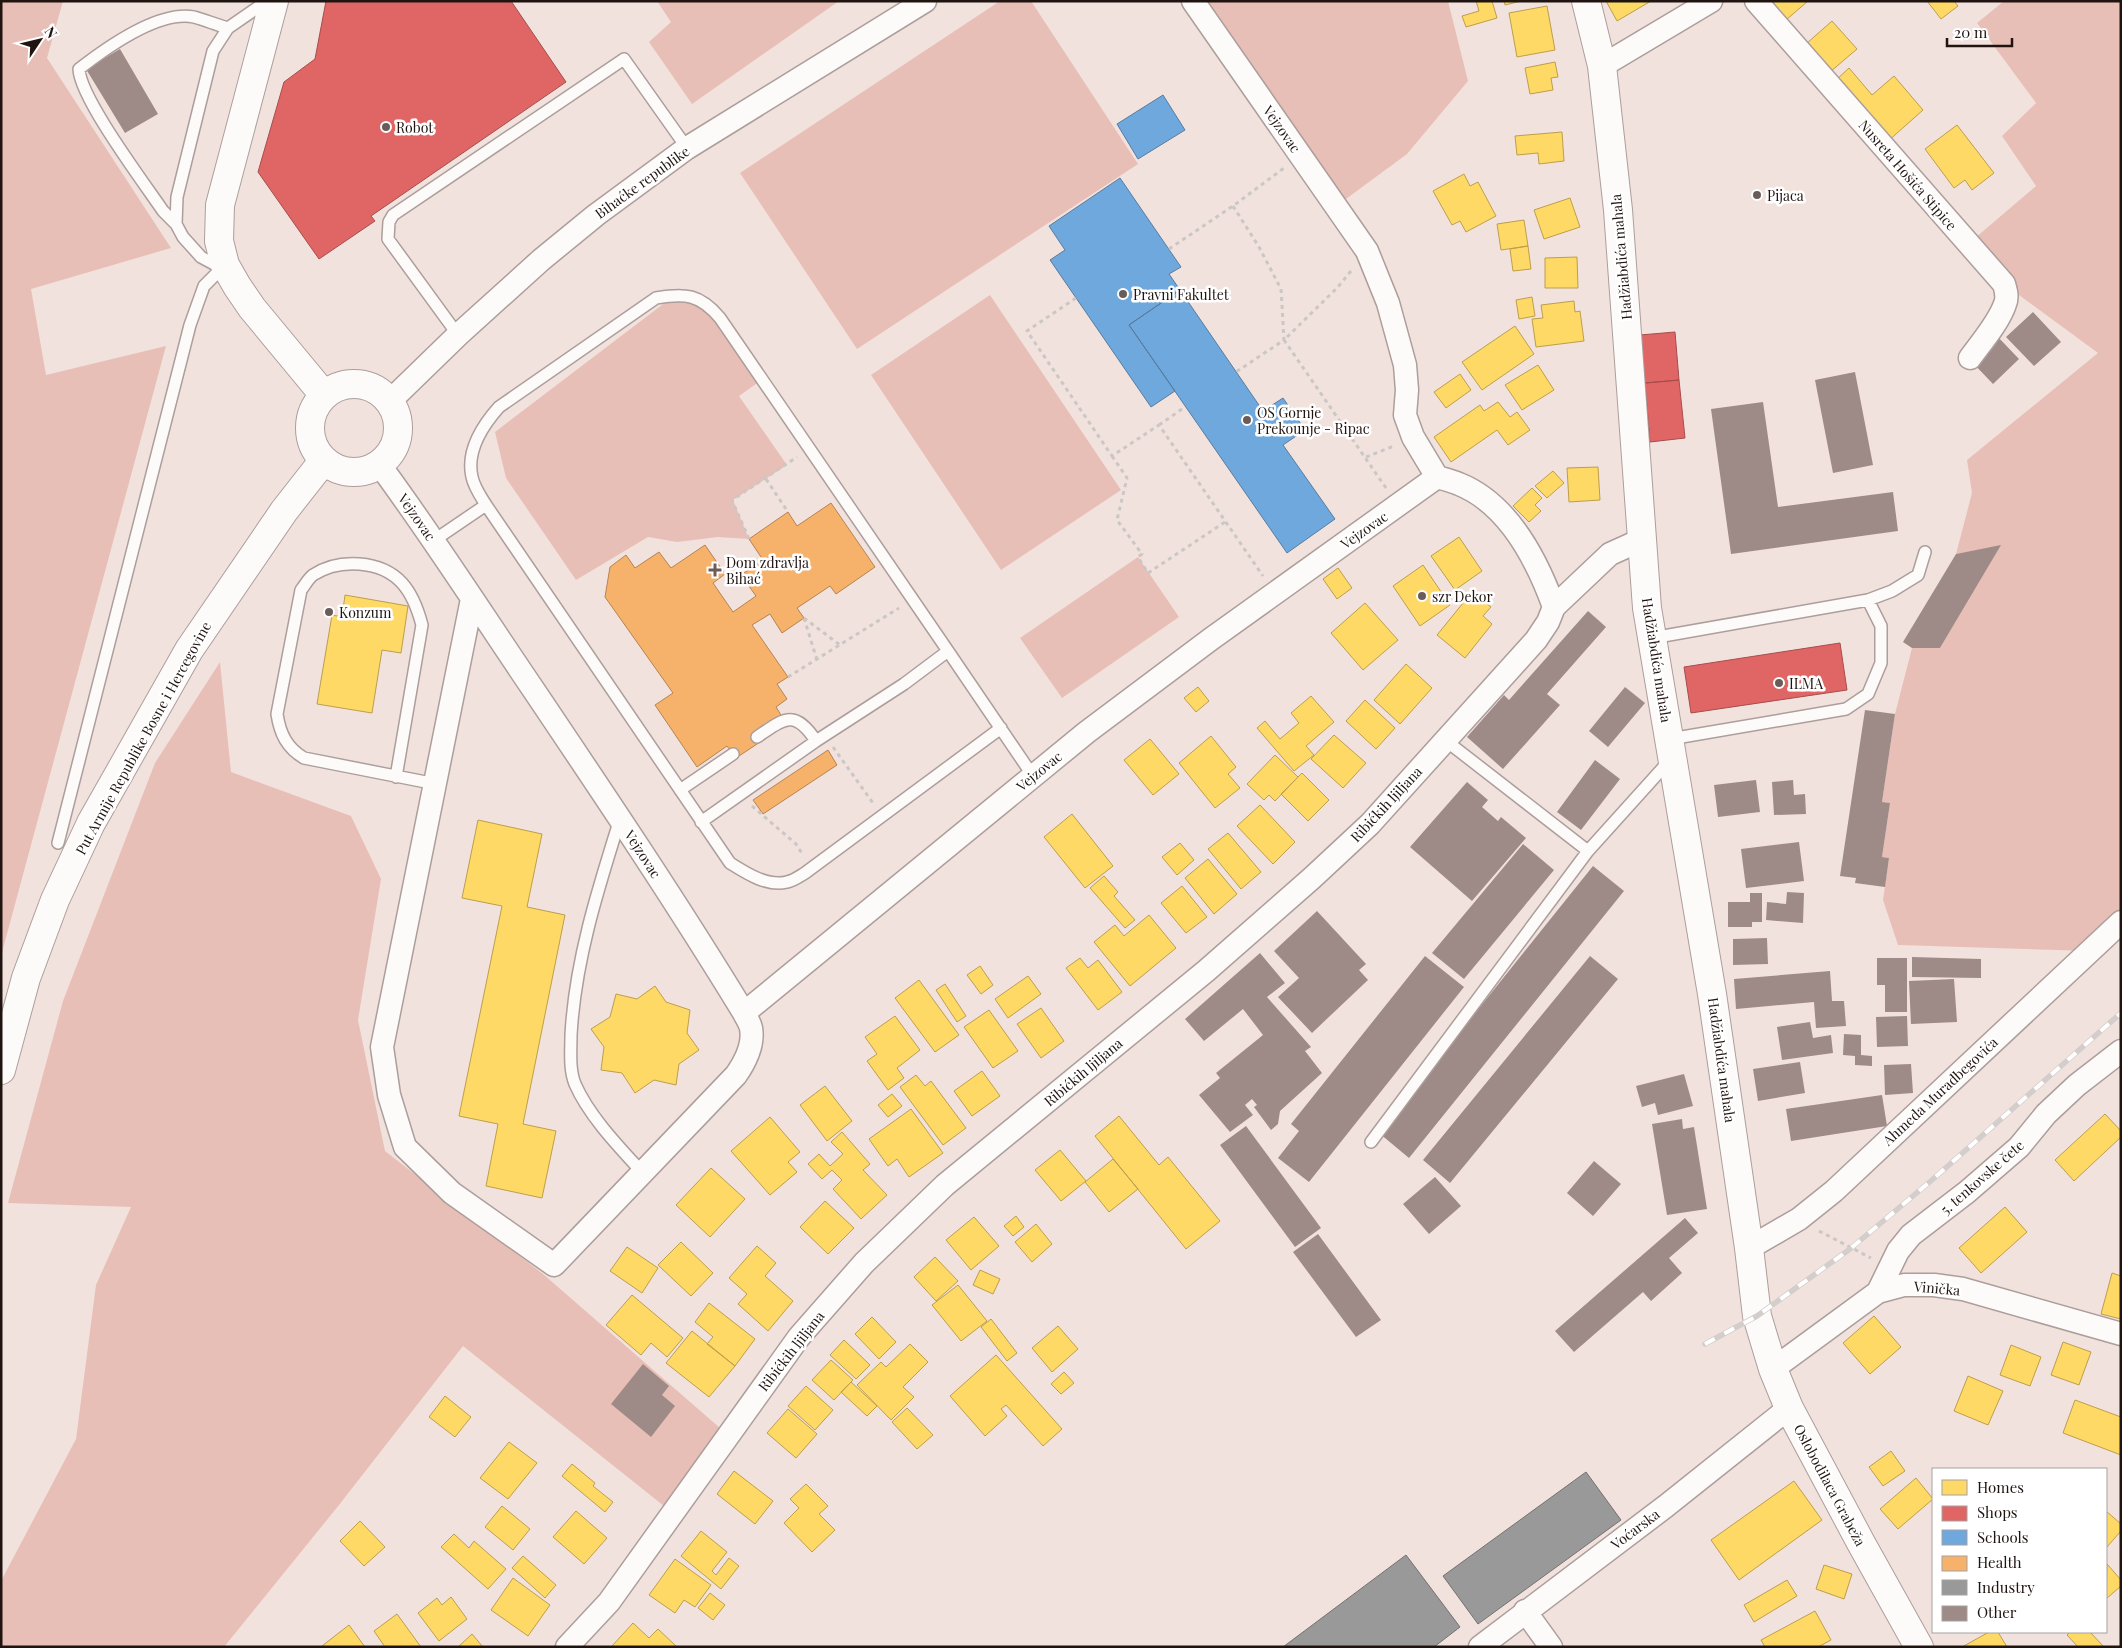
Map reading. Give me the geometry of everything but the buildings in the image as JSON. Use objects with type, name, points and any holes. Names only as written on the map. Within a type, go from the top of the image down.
[{"type":"street","points":[[274,1],[220,206],[219,241],[225,265],[252,308],[324,395]]},
{"type":"street","name":"Bihaćke republike","points":[[390,402],[458,335],[568,238],[687,148],[925,1]]},
{"type":"street","name":"Vejzovac","points":[[379,464],[433,540],[620,819],[744,1013],[1087,732],[1274,593],[1437,477],[1413,437],[1405,415],[1408,390],[1405,365],[1388,303],[1367,251],[1193,1]]},
{"type":"street","name":"Hadžiabdića mahala","points":[[1586,1],[1602,66],[1618,210],[1647,608],[1712,994],[1757,1316]]},
{"type":"street","points":[[1602,66],[1711,1]]},
{"type":"street","name":"Nusreta Hošića Stipice","points":[[1756,1],[2004,284],[2007,294],[2005,304],[1970,358]]},
{"type":"street","points":[[351,384],[366,385],[379,392],[390,402],[396,415],[397,435],[389,454],[379,464],[365,470],[351,472],[337,468],[324,460],[315,449],[310,435],[313,413],[315,406],[324,395],[337,387],[351,384]]},
{"type":"street","name":"Put Armije Republike Bosne i Hercegovine","points":[[1,1070],[26,978],[55,900],[91,823],[189,650],[284,511],[324,460]]},
{"type":"street","points":[[1437,477],[1461,484],[1489,502],[1508,522],[1523,542],[1544,579],[1554,607]]},
{"type":"street","name":"Ribićkih ljiljana","points":[[568,1647],[609,1602],[799,1337],[864,1263],[945,1185],[1206,971],[1312,878],[1370,824],[1536,640],[1548,622],[1554,607],[1610,554],[1641,540]]},
{"type":"street","points":[[472,599],[382,1047],[389,1095],[405,1147],[452,1193],[554,1265],[736,1075],[745,1062],[750,1046],[751,1028],[744,1013]]},
{"type":"street","name":"Ahmeda Muradbegovića","points":[[1749,1248],[1799,1220],[1834,1192],[2121,922]]},
{"type":"street","name":"5. tenkovske čete","points":[[1878,1292],[1898,1251],[1911,1235],[1967,1192],[2019,1147],[2046,1114],[2077,1085],[2121,1051]]},
{"type":"street","name":"Vinička","points":[[1773,1369],[1878,1292],[1904,1285],[1963,1289],[2121,1334]]},
{"type":"street","name":"Oslobodilaca Grabeža","points":[[1757,1316],[1773,1369],[1789,1408],[1919,1647]]},
{"type":"street","name":"Voćarska","points":[[1480,1647],[1525,1611],[1666,1506],[1789,1408]]},
{"type":"street","points":[[1525,1611],[1550,1647]]},
{"type":"lane","points":[[176,224],[177,197],[213,51],[228,28],[267,1]]},
{"type":"lane","points":[[225,265],[214,264],[201,257],[183,238],[176,224],[163,211],[88,99],[79,78],[79,69],[94,57],[155,21],[175,17],[193,17],[228,28]]},
{"type":"lane","points":[[458,335],[388,240],[388,222],[393,215],[624,59],[687,148]]},
{"type":"lane","points":[[58,843],[190,325],[204,286],[225,265]]},
{"type":"lane","points":[[1001,728],[813,868],[788,882],[770,882],[748,875],[730,863],[486,506],[472,477],[472,458],[476,440],[485,423],[499,407],[656,298],[674,295],[693,296],[709,305],[810,448],[912,599],[1001,728],[1033,776]]},
{"type":"lane","points":[[433,540],[486,506]]},
{"type":"lane","points":[[1652,638],[1868,600],[1892,591],[1918,575],[1925,552]]},
{"type":"lane","points":[[396,777],[422,625],[417,607],[398,579],[382,569],[360,564],[339,565],[324,569],[311,576],[301,590],[280,694],[277,714],[279,727],[294,752],[304,758],[396,777],[436,784]]},
{"type":"lane","points":[[1371,1142],[1588,851],[1671,748],[1846,709],[1868,694],[1881,664],[1881,626],[1868,600]]},
{"type":"lane","points":[[701,822],[821,738],[904,684],[948,651]]},
{"type":"lane","points":[[757,737],[783,720],[793,720],[802,723],[821,738]]},
{"type":"lane","points":[[1445,740],[1588,851]]},
{"type":"lane","points":[[680,790],[733,754]]},
{"type":"lane","points":[[620,819],[592,909],[573,1013],[570,1061],[575,1084],[589,1106],[610,1137],[642,1172]]},
{"type":"path","points":[[1169,249],[1233,206],[1301,156]]},
{"type":"path","points":[[1233,206],[1259,247],[1281,289],[1284,340],[1398,505]]},
{"type":"path","points":[[1236,372],[1284,340],[1337,288]]},
{"type":"path","points":[[1076,298],[1027,331],[1127,478],[1117,520],[1142,554],[1138,557],[1148,574],[1225,522]]},
{"type":"path","points":[[1112,456],[1186,406]]},
{"type":"path","points":[[1158,425],[1274,593]]},
{"type":"path","points":[[1366,457],[1413,437]]},
{"type":"path","points":[[749,538],[732,500],[810,448]]},
{"type":"path","points":[[766,479],[788,512]]},
{"type":"path","points":[[788,677],[912,599]]},
{"type":"path","points":[[817,660],[804,618],[840,646]]},
{"type":"path","points":[[821,738],[882,816]]},
{"type":"path","points":[[739,795],[796,844],[813,868]]},
{"type":"path","points":[[1799,1220],[1888,1269]]},
{"type":"shaded area","points":[[1,1],[63,1],[47,58],[171,248],[31,289],[46,375],[166,346],[1,956]]},
{"type":"shaded area","points":[[657,1],[839,1],[692,104],[649,42],[671,22]]},
{"type":"shaded area","points":[[1000,1],[1031,1],[1138,164],[857,349],[740,173]]},
{"type":"shaded area","points":[[1193,1],[1448,1],[1468,81],[1407,154],[1331,210]]},
{"type":"shaded area","points":[[2004,1],[2121,1],[2121,922],[2088,951],[1898,945],[1883,900],[1889,858],[1882,857],[1890,803],[1882,802],[1895,714],[1912,648],[1940,648],[2000,546],[1956,554],[1972,493],[1967,460],[2098,353],[2004,284],[1968,244],[2036,186],[2002,136],[2036,103],[1977,23]]},
{"type":"shaded area","points":[[675,295],[709,305],[763,379],[739,396],[787,465],[733,500],[749,539],[718,537],[677,542],[648,537],[576,580],[506,478],[495,432]]},
{"type":"shaded area","points":[[990,295],[1121,490],[1001,570],[871,375]]},
{"type":"shaded area","points":[[1138,557],[1179,617],[1062,698],[1020,638]]},
{"type":"shaded area","points":[[220,662],[231,772],[351,816],[381,879],[358,1020],[385,1151],[543,1274],[720,1428],[669,1510],[463,1346],[339,1505],[224,1647],[1,1647],[1,1581],[76,1439],[96,1285],[131,1207],[8,1203],[63,1001],[155,763]]},
{"type":"railway","points":[[1705,1344],[1757,1316],[1850,1249],[1932,1180],[2121,1013]]},
{"type":"place","name":"Robot","points":[[386,127]]},
{"type":"place","name":"Pijaca","points":[[1757,195]]},
{"type":"place","name":"Pravni Fakultet","points":[[1123,294]]},
{"type":"place","name":"OS Gornje Prekounje - Ripac","points":[[1247,420]]},
{"type":"place","name":"Dom zdravlja Bihać","points":[[715,570]]},
{"type":"place","name":"szr Dekor","points":[[1422,596]]},
{"type":"place","name":"Konzum","points":[[329,612]]},
{"type":"place","name":"ILMA","points":[[1779,683]]}]
